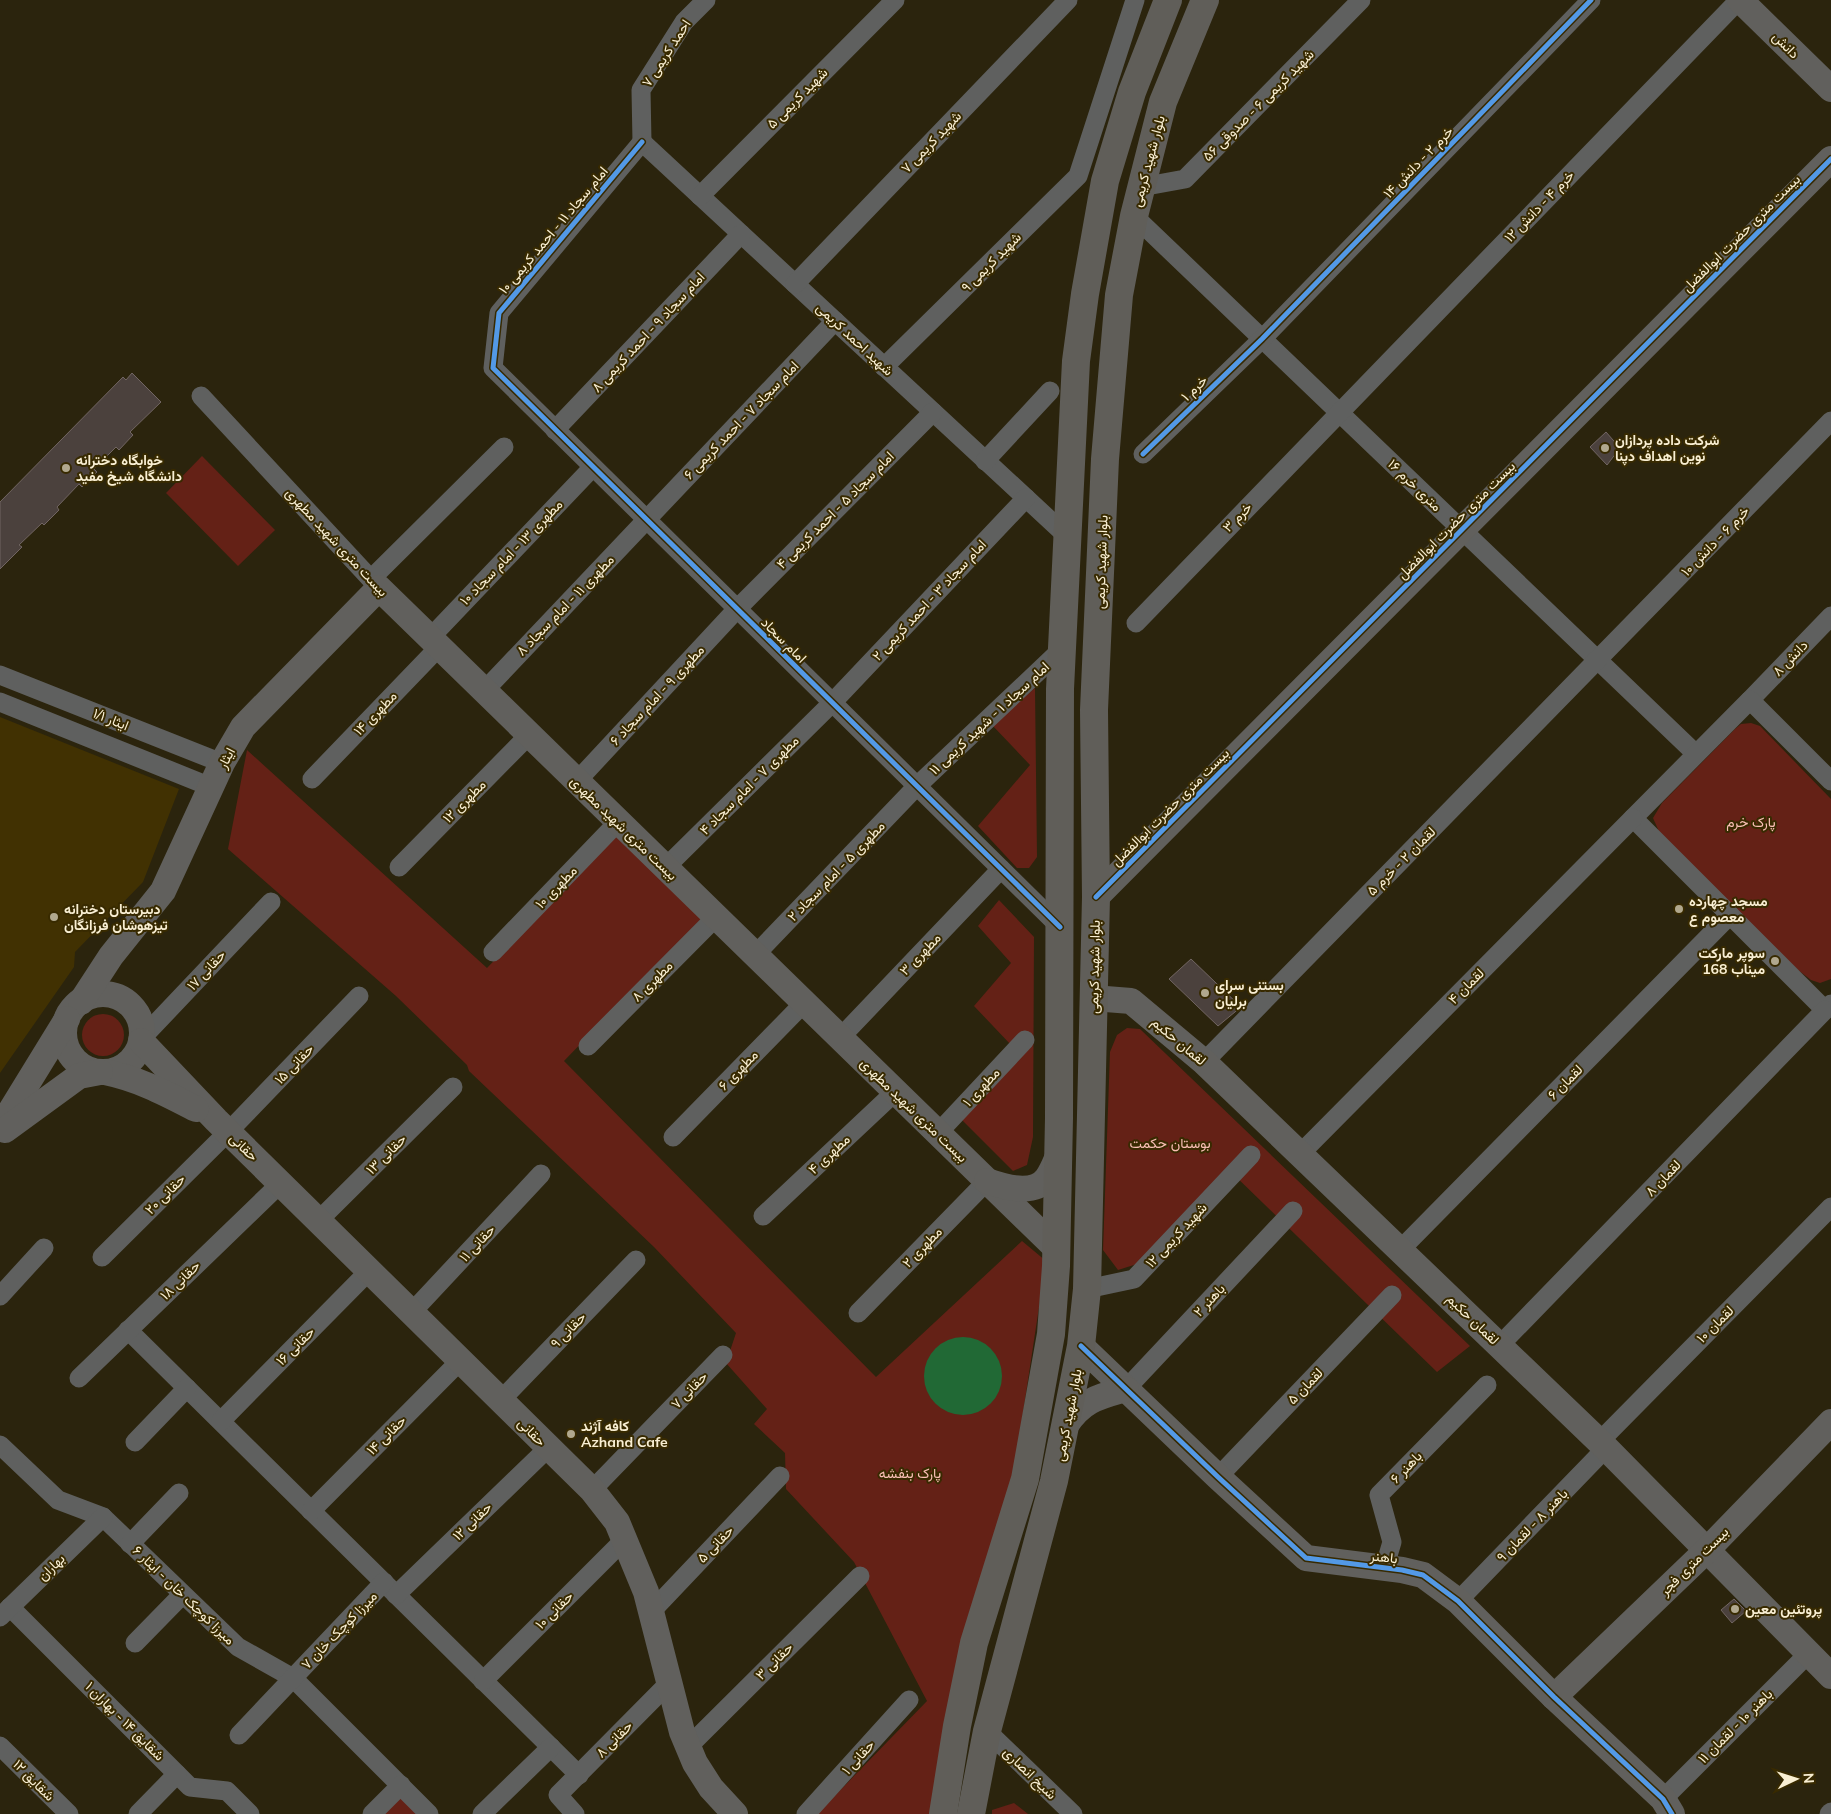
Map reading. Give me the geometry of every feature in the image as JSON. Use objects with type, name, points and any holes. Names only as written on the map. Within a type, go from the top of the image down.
[{"type":"main road","points":[[943,1814],[956,1726],[974,1643],[1025,1478],[1051,1334],[1057,1249],[1060,689],[1076,361],[1085,294],[1105,181],[1132,92],[1168,0]]},
{"type":"main road","name":"بلوار شهید کریمی","points":[[971,1814],[987,1731],[1054,1481],[1081,1346],[1087,1290],[1096,897],[1094,710],[1105,459],[1119,295],[1134,216],[1164,102],[1205,0]]},
{"type":"main road","name":"دانش","points":[[1740,0],[1831,89]]},
{"type":"main road","name":"بیست متری حضرت ابوالفضل","points":[[1096,897],[1831,159]]},
{"type":"main road","name":"بیست متری شهید مطهری","points":[[375,584],[1057,1249]]},
{"type":"main road","name":"ایثار","points":[[74,1009],[110,956],[163,891],[222,763],[243,727],[375,584]]},
{"type":"main road","points":[[0,1133],[79,1076],[113,1071],[127,1064],[137,1052],[141,1039],[141,1027],[135,1012],[124,1001],[114,996],[108,990],[106,965],[110,956]]},
{"type":"main road","points":[[0,1128],[74,1009],[93,996],[114,996]]},
{"type":"main road","name":"لقمان حکیم","points":[[1093,998],[1131,1001],[1204,1062],[1500,1345],[1824,1667]]},
{"type":"main road","points":[[74,1009],[65,1035],[71,1054],[85,1068],[128,1077],[150,1084],[222,1126]]},
{"type":"main road","points":[[141,1039],[222,1126]]},
{"type":"main road","name":"حقانی","points":[[222,1126],[592,1490],[617,1522],[651,1612],[688,1747],[695,1763],[726,1811]]},
{"type":"main road","points":[[987,1181],[1006,1187],[1034,1187],[1046,1180],[1058,1156]]},
{"type":"main road","name":"باهنر","points":[[1081,1346],[1218,1478],[1306,1558],[1402,1570],[1423,1575],[1458,1601],[1554,1697],[1668,1806]]},
{"type":"main road","points":[[1066,1425],[1082,1406],[1091,1399],[1126,1389]]},
{"type":"main road","name":"بیست متری فجر","points":[[1554,1697],[1707,1550],[1831,1422]]},
{"type":"street","name":"احمد کریمی ۷","points":[[642,142],[642,90],[684,22],[706,0]]},
{"type":"street","name":"شهید کریمی ۵","points":[[700,196],[895,0]]},
{"type":"street","name":"شهید کریمی ۷","points":[[795,284],[1068,0]]},
{"type":"street","points":[[1105,181],[1078,176],[1135,0]]},
{"type":"street","name":"شهید کریمی ۶ - صدوقی ۵۶","points":[[1142,187],[1185,179],[1362,0]]},
{"type":"street","name":"خرم ۲ - دانش ۱۴","points":[[1262,339],[1591,0]]},
{"type":"street","name":"خرم ۴ - دانش ۱۲","points":[[1338,412],[1740,0]]},
{"type":"street","name":"شهید احمد کریمی","points":[[642,142],[1068,537]]},
{"type":"street","name":"امام سجاد ۱۱ - احمد کریمی ۱۰","points":[[493,368],[499,312],[642,142]]},
{"type":"street","name":"شهید کریمی ۹","points":[[884,367],[1078,176]]},
{"type":"street","name":"۱۶ متری خرم","points":[[1134,216],[1696,754]]},
{"type":"street","name":"امام سجاد ۹ - احمد کریمی ۸","points":[[555,430],[741,234]]},
{"type":"street","name":"امام سجاد ۷ - احمد کریمی ۶","points":[[646,520],[835,321]]},
{"type":"street","name":"خرم ۱","points":[[1143,454],[1262,339]]},
{"type":"street","name":"امام سجاد","points":[[493,368],[1060,927]]},
{"type":"street","points":[[985,460],[1050,391]]},
{"type":"street","name":"بیست متری شهید مطهری","points":[[201,396],[375,584]]},
{"type":"street","name":"امام سجاد ۵ - احمد کریمی ۴","points":[[737,609],[933,412]]},
{"type":"street","name":"خرم ۳","points":[[1136,622],[1338,412]]},
{"type":"street","name":"خرم ۶ - دانش ۱۰","points":[[1599,660],[1831,421]]},
{"type":"street","points":[[375,584],[504,448]]},
{"type":"street","name":"مطهری ۱۳ - امام سجاد ۱۰","points":[[435,642],[593,467]]},
{"type":"street","name":"امام سجاد ۳ - احمد کریمی ۲","points":[[832,703],[1026,498]]},
{"type":"street","name":"مطهری ۱۱ - امام سجاد ۸","points":[[484,690],[646,520]]},
{"type":"street","name":"مطهری ۹ - امام سجاد ۶","points":[[576,781],[737,609]]},
{"type":"street","name":"دانش ۸","points":[[1696,754],[1831,616]]},
{"type":"street","name":"مطهری ۱۴","points":[[312,779],[435,642]]},
{"type":"street","name":"امام سجاد ۱ - شهید کریمی ۱۱","points":[[917,786],[1062,649]]},
{"type":"street","name":"لقمان ۲ - خرم ۵","points":[[1204,1062],[1599,660]]},
{"type":"street","name":"ایثار ۱/۱","points":[[0,675],[222,763]]},
{"type":"street","points":[[1750,700],[1831,781]]},
{"type":"street","points":[[0,702],[211,787]]},
{"type":"street","name":"مطهری ۷ - امام سجاد ۴","points":[[665,868],[832,703]]},
{"type":"street","name":"مطهری ۱۲","points":[[399,867],[530,735]]},
{"type":"street","name":"لقمان ۴","points":[[1300,1154],[1696,754]]},
{"type":"street","name":"مطهری ۵ - امام سجاد ۲","points":[[755,955],[917,786]]},
{"type":"street","points":[[1633,818],[1730,915],[1828,1007]]},
{"type":"street","name":"مطهری ۱۰","points":[[493,952],[618,822]]},
{"type":"street","name":"مطهری ۳","points":[[840,1038],[1001,869]]},
{"type":"street","name":"حقانی ۱۷","points":[[141,1039],[271,902]]},
{"type":"street","name":"لقمان ۶","points":[[1400,1249],[1730,915]]},
{"type":"street","name":"مطهری ۸","points":[[588,1046],[716,917]]},
{"type":"street","name":"حقانی ۱۵","points":[[222,1126],[359,996]]},
{"type":"street","name":"مطهری ۶","points":[[673,1138],[804,1003]]},
{"type":"street","name":"لقمان ۸","points":[[1500,1345],[1828,1007]]},
{"type":"street","name":"مطهری ۱","points":[[938,1134],[1025,1040]]},
{"type":"street","name":"حقانی ۱۳","points":[[318,1220],[452,1087]]},
{"type":"street","name":"مطهری ۴","points":[[764,1216],[895,1092]]},
{"type":"street","name":"حقانی ۲۰","points":[[102,1257],[222,1126]]},
{"type":"street","name":"شهید کریمی ۱۲","points":[[1087,1290],[1134,1279],[1251,1155]]},
{"type":"street","name":"حقانی ۱۱","points":[[412,1312],[541,1174]]},
{"type":"street","name":"مطهری ۲","points":[[858,1313],[987,1181]]},
{"type":"street","name":"حقانی ۱۸","points":[[80,1378],[281,1183]]},
{"type":"street","name":"لقمان ۱۰","points":[[1602,1445],[1831,1207]]},
{"type":"street","name":"باهنر ۲","points":[[1126,1389],[1293,1211]]},
{"type":"street","points":[[0,1296],[44,1248]]},
{"type":"street","name":"حقانی ۹","points":[[501,1400],[636,1260]]},
{"type":"street","name":"حقانی ۱۶","points":[[221,1421],[370,1270]]},
{"type":"street","name":"لقمان ۵","points":[[1218,1478],[1392,1295]]},
{"type":"street","points":[[128,1330],[579,1775]]},
{"type":"street","name":"حقانی ۷","points":[[592,1490],[723,1355]]},
{"type":"street","name":"حقانی ۱۴","points":[[311,1511],[461,1360]]},
{"type":"street","name":"باهنر ۶","points":[[1384,1569],[1392,1542],[1379,1495],[1487,1385]]},
{"type":"street","points":[[135,1442],[187,1388]]},
{"type":"street","name":"میرزا کوچک خان - ایثار ۶","points":[[0,1445],[58,1500],[103,1517],[238,1648],[293,1678],[429,1814]]},
{"type":"street","name":"باهنر ۸ - لقمان ۹","points":[[1458,1601],[1602,1445]]},
{"type":"street","name":"حقانی ۱۲","points":[[390,1588],[548,1448]]},
{"type":"street","name":"حقانی ۵","points":[[651,1612],[780,1476]]},
{"type":"street","points":[[130,1544],[179,1493]]},
{"type":"street","name":"بهاران","points":[[5,1612],[103,1517]]},
{"type":"street","name":"حقانی ۱۰","points":[[484,1681],[625,1539]]},
{"type":"street","name":"حقانی ۳","points":[[688,1747],[860,1576]]},
{"type":"street","name":"میرزا کوچک خان ۷","points":[[239,1735],[293,1678],[390,1588]]},
{"type":"street","points":[[135,1643],[182,1595]]},
{"type":"street","name":"شقایق ۱۴ - بهاران ۱","points":[[5,1612],[190,1787],[227,1791],[250,1814]]},
{"type":"street","name":"باهنر ۱۰ - لقمان ۱۱","points":[[1668,1806],[1824,1667]]},
{"type":"street","name":"حقانی ۸","points":[[576,1814],[558,1795],[669,1683]]},
{"type":"street","name":"حقانی ۱","points":[[806,1814],[909,1700]]},
{"type":"street","name":"شیخ انصاری","points":[[987,1731],[1073,1814]]},
{"type":"street","name":"شقایق ۱۲","points":[[0,1746],[69,1814]]},
{"type":"street","points":[[482,1814],[551,1747]]},
{"type":"street","points":[[138,1814],[177,1774]]},
{"type":"street","points":[[372,1814],[401,1786]]},
{"type":"shaded area","name":"دبیرستان دخترانه تیزهوشان فرزانگان","points":[[0,717],[179,789],[143,882],[75,952],[74,967],[0,1073]]},
{"type":"shaded area","points":[[955,1337],[971,1337],[985,1343],[996,1354],[1002,1368],[1002,1384],[996,1398],[985,1409],[971,1415],[955,1415],[941,1409],[930,1398],[924,1384],[924,1368],[930,1354],[941,1343]]},
{"type":"green space","points":[[202,456],[275,530],[238,566],[166,493]]},
{"type":"green space","points":[[1035,688],[1037,857],[1029,868],[1017,868],[978,826],[1030,765],[992,725]]},
{"type":"green space","name":"پارک خرم","points":[[1751,723],[1760,726],[1831,799],[1831,979],[1820,983],[1811,980],[1798,970],[1733,909],[1661,836],[1653,818],[1662,803],[1735,729],[1741,724]]},
{"type":"green space","name":"پارک بنفشه","points":[[247,750],[487,968],[615,834],[703,917],[564,1061],[876,1377],[1022,1241],[1046,1261],[1013,1479],[933,1814],[817,1814],[927,1701],[854,1562],[786,1489],[785,1453],[754,1424],[767,1409],[726,1363],[736,1333],[654,1247],[469,1071],[467,1065],[396,996],[228,849]]},
{"type":"green space","points":[[999,900],[1034,937],[1033,1137],[1027,1165],[1013,1171],[954,1112],[1012,1046],[974,1006],[1011,963],[978,926]]},
{"type":"green space","points":[[99,1014],[107,1014],[118,1020],[124,1035],[118,1050],[107,1056],[99,1056],[88,1050],[82,1039],[82,1031],[88,1020]]},
{"type":"green space","name":"بوستان حکمت","points":[[1127,1028],[1140,1029],[1470,1346],[1437,1372],[1229,1170],[1137,1264],[1118,1270],[1103,1250],[1110,1052],[1117,1035]]},
{"type":"green space","points":[[403,1793],[424,1814],[384,1814]]},
{"type":"green space","points":[[1014,1803],[1028,1814],[992,1814],[992,1810]]},
{"type":"building","name":"خوابگاه دخترانه دانشگاه شیخ مفید","points":[[132,373],[161,402],[130,432],[133,435],[119,450],[116,447],[94,469],[97,472],[82,487],[79,484],[57,507],[59,510],[19,545],[22,547],[0,569],[0,502],[123,377],[126,380]]},
{"type":"building","name":"شرکت داده پردازان نوین اهداف دپنا","points":[[1606,432],[1620,448],[1607,465],[1590,447]]},
{"type":"building","name":"بستنی سرای برلیان","points":[[1191,959],[1241,1007],[1218,1026],[1169,979]]},
{"type":"building","name":"پروتئین معین","points":[[1734,1599],[1746,1611],[1732,1623],[1721,1610]]},
{"type":"cycle path","points":[[1143,454],[1262,339],[1591,0]]},
{"type":"cycle path","points":[[642,142],[499,313],[493,368],[1060,927]]},
{"type":"cycle path","points":[[1096,897],[1831,159]]},
{"type":"cycle path","points":[[1081,1346],[1306,1558],[1402,1570],[1423,1575],[1458,1601],[1554,1697],[1663,1799],[1672,1814]]},
{"type":"place","name":"شرکت داده پردازان نوین اهداف دپنا","points":[[1605,448]]},
{"type":"place","name":"خوابگاه دخترانه دانشگاه شیخ مفید","points":[[66,468]]},
{"type":"place","name":"مسجد چهارده معصوم ع","points":[[1679,909]]},
{"type":"place","name":"دبیرستان دخترانه تیزهوشان فرزانگان","points":[[54,917]]},
{"type":"place","name":"سوپر مارکت میناب 168","points":[[1775,961]]},
{"type":"place","name":"بستنی سرای برلیان","points":[[1205,993]]},
{"type":"place","name":"کافه آژند Azhand Cafe","points":[[571,1434]]},
{"type":"place","name":"پروتئین معین","points":[[1735,1609]]}]
